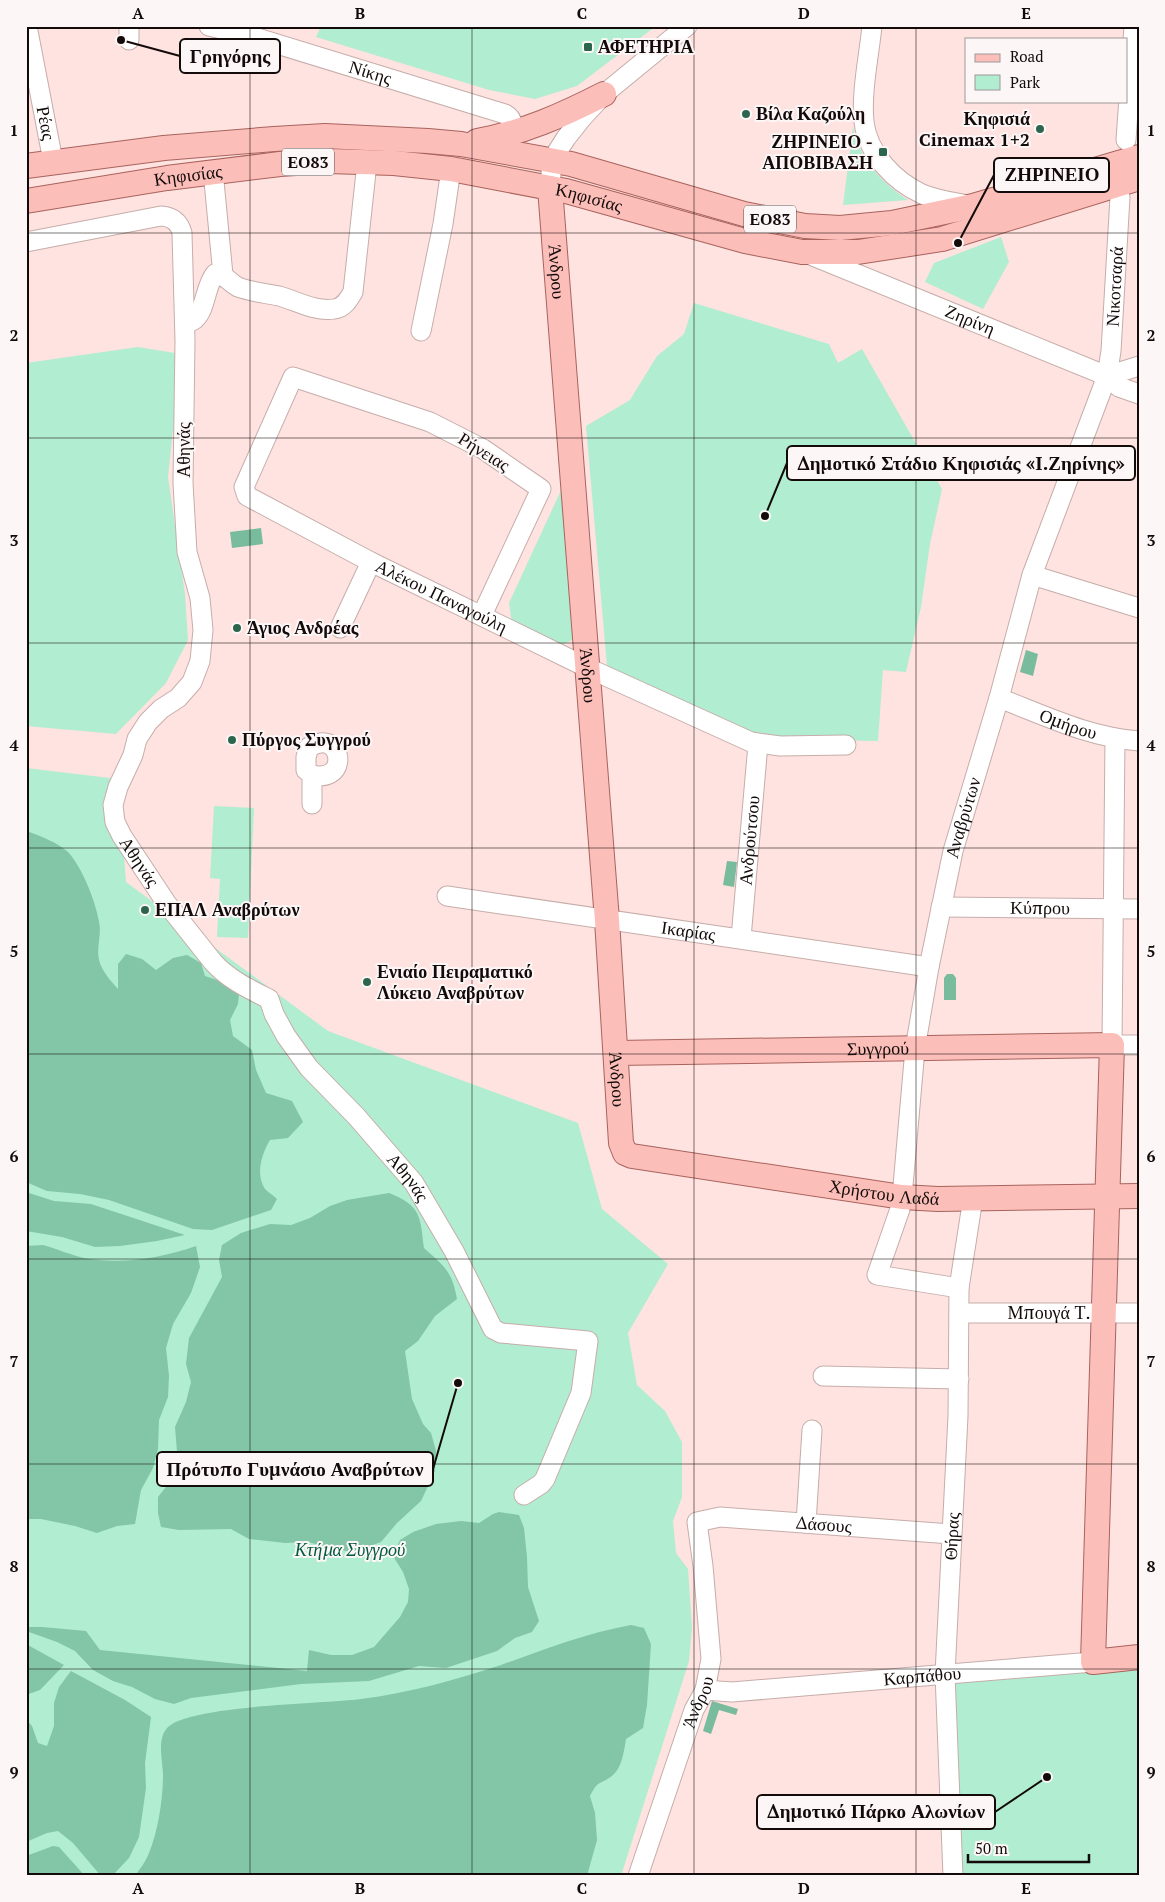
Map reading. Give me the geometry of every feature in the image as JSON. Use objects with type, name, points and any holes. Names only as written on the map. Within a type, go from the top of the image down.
[{"type":"main road","points":[[461,144],[507,135],[559,116],[604,94]]},
{"type":"main road","name":"Κηφισίας","points":[[26,166],[53,161],[218,142],[324,136],[461,144],[589,168],[744,214],[804,226],[840,228],[892,223],[973,206],[1132,149]]},
{"type":"main road","name":"Κηφισίας","points":[[26,201],[214,171],[318,161],[426,165],[566,191],[745,241],[802,252],[865,251],[942,239],[1139,178]]},
{"type":"main road","name":"Άνδρου","points":[[550,188],[617,1053],[621,1143],[625,1153],[632,1156]]},
{"type":"main road","points":[[1093,1662],[1112,1045]]},
{"type":"main road","name":"Συγγρού","points":[[617,1053],[1112,1045]]},
{"type":"main road","name":"Χρήστου Λαδά","points":[[632,1156],[902,1197],[938,1199],[1139,1196]]},
{"type":"main road","name":"Καρπάθου","points":[[1093,1662],[1139,1657]]},
{"type":"street","name":"Ρέας","points":[[27,26],[53,161]]},
{"type":"street","name":"Νίκης","points":[[209,26],[251,36],[505,114],[512,123],[511,130],[507,135]]},
{"type":"street","points":[[550,188],[552,160],[566,138],[604,94],[686,26]]},
{"type":"street","points":[[872,26],[864,103],[864,122],[872,148],[879,160],[890,172],[922,194],[944,201],[973,206]]},
{"type":"street","points":[[1132,149],[1134,26]]},
{"type":"street","points":[[184,325],[196,318],[201,311],[210,280],[215,274],[223,275],[235,285],[247,290],[280,297],[317,309],[336,309],[348,302],[353,292],[368,163]]},
{"type":"street","points":[[421,331],[443,224],[451,169]]},
{"type":"street","points":[[214,171],[223,275]]},
{"type":"street","name":"Νικοτσαρά","points":[[1107,376],[1111,351],[1120,197]]},
{"type":"street","name":"Αθηνάς","points":[[26,242],[161,216],[175,220],[180,226],[182,233],[184,325],[183,483],[187,552],[200,598],[203,630],[200,660],[192,682],[178,698],[161,709],[148,722],[137,739],[118,786],[113,805],[115,822],[122,836],[167,904],[214,962],[234,980],[269,999],[274,1014],[286,1036],[309,1068],[356,1116],[414,1183],[454,1252],[493,1329],[501,1333],[588,1341],[581,1393],[545,1479],[524,1495]]},
{"type":"street","name":"Ζηρίνη","points":[[802,252],[1107,376],[1119,387],[1139,394]]},
{"type":"street","points":[[1107,376],[1139,366]]},
{"type":"street","name":"Αναβρύτων","points":[[959,1288],[877,1275],[900,1209],[915,1049],[929,967],[953,851],[999,698],[1032,575],[1107,376]]},
{"type":"street","name":"Αλέκου Παναγούλη","points":[[293,377],[244,487],[247,496],[371,562],[588,668],[751,742],[780,746],[846,745]]},
{"type":"street","name":"Ρήνειας","points":[[293,377],[430,422],[483,449],[541,489],[482,615]]},
{"type":"street","points":[[340,628],[371,562]]},
{"type":"street","points":[[1032,575],[1139,608]]},
{"type":"street","name":"Ομήρου","points":[[999,698],[1086,732],[1115,738],[1139,740]]},
{"type":"street","points":[[1112,1045],[1115,738]]},
{"type":"street","name":"Ανδρούτσου","points":[[741,938],[758,744]]},
{"type":"street","points":[[312,775],[312,804]]},
{"type":"street","name":"Ικαρίας","points":[[447,896],[929,967]]},
{"type":"street","name":"Κύπρου","points":[[941,907],[1139,909]]},
{"type":"street","name":"Συγγρού","points":[[1112,1045],[1139,1045]]},
{"type":"street","name":"Θήρας","points":[[953,1876],[946,1674],[959,1379],[959,1288],[973,1198]]},
{"type":"street","name":"Μπουγά Τ.","points":[[959,1313],[1139,1313]]},
{"type":"street","points":[[823,1376],[959,1379]]},
{"type":"street","points":[[806,1523],[812,1430]]},
{"type":"street","name":"Δάσους","points":[[697,1522],[720,1517],[951,1534]]},
{"type":"street","name":"Άνδρου","points":[[638,1876],[694,1710],[705,1690],[711,1659],[704,1566],[697,1522]]},
{"type":"street","name":"Καρπάθου","points":[[705,1690],[732,1692],[1093,1662]]},
{"type":"green space","points":[[321,26],[656,26],[577,86],[535,99],[489,90],[316,37]]},
{"type":"green space","points":[[853,127],[856,139],[866,160],[889,186],[908,200],[843,205]]},
{"type":"green space","points":[[1001,237],[1009,262],[983,309],[925,282],[934,263]]},
{"type":"green space","points":[[694,303],[829,344],[838,363],[862,349],[942,489],[930,544],[921,607],[906,672],[883,670],[878,741],[760,739],[607,666],[586,426],[630,400],[657,356],[684,334]]},
{"type":"green space","points":[[138,347],[181,354],[168,477],[185,594],[188,640],[166,683],[116,734],[26,726],[26,363]]},
{"type":"green space","points":[[563,486],[574,630],[572,640],[562,645],[512,624],[509,603]]},
{"type":"green space","name":"Κτήμα Συγγρού","points":[[26,768],[118,779],[126,882],[328,1031],[578,1123],[602,1209],[668,1264],[628,1333],[637,1385],[665,1411],[682,1442],[682,1497],[673,1521],[676,1553],[688,1569],[692,1627],[689,1661],[621,1876],[26,1876]]},
{"type":"green space","points":[[214,806],[254,808],[248,938],[217,937],[220,879],[210,878]]},
{"type":"green space","points":[[27,831],[64,848],[78,866],[92,895],[100,927],[98,951],[100,964],[118,989],[118,964],[126,954],[142,959],[156,970],[173,958],[187,955],[201,963],[205,976],[217,980],[223,975],[240,984],[238,1004],[230,1020],[233,1036],[252,1050],[256,1070],[266,1093],[292,1101],[303,1122],[288,1138],[270,1140],[264,1151],[260,1177],[265,1189],[277,1199],[271,1210],[212,1230],[193,1229],[109,1200],[80,1194],[47,1191],[26,1182]]},
{"type":"green space","points":[[26,1192],[54,1201],[91,1204],[185,1235],[120,1246],[95,1247],[62,1237],[26,1231]]},
{"type":"green space","points":[[389,1193],[414,1208],[420,1220],[424,1248],[450,1276],[457,1299],[435,1316],[418,1341],[405,1351],[412,1399],[423,1424],[431,1433],[436,1451],[435,1471],[421,1501],[397,1523],[381,1542],[353,1552],[308,1542],[285,1543],[249,1539],[231,1529],[179,1530],[161,1527],[158,1513],[158,1497],[169,1483],[177,1452],[175,1427],[186,1402],[191,1382],[186,1364],[189,1338],[222,1277],[219,1260],[222,1245],[241,1233],[270,1224],[291,1225],[347,1200]]},
{"type":"green space","points":[[43,1245],[84,1258],[112,1261],[155,1257],[196,1246],[200,1267],[191,1293],[173,1324],[166,1348],[169,1376],[168,1397],[159,1420],[158,1449],[153,1468],[141,1490],[135,1524],[117,1526],[97,1533],[41,1519],[26,1519],[26,1246]]},
{"type":"green space","points":[[499,1512],[519,1515],[524,1528],[528,1587],[539,1621],[532,1632],[515,1638],[497,1651],[446,1668],[419,1666],[369,1681],[301,1684],[191,1698],[174,1704],[155,1699],[132,1687],[113,1681],[93,1670],[75,1651],[57,1642],[26,1631],[26,1627],[42,1627],[86,1631],[100,1650],[307,1671],[309,1650],[331,1655],[352,1655],[374,1647],[400,1617],[408,1602],[409,1589],[403,1572],[393,1556],[400,1540],[413,1532],[436,1524],[461,1521],[479,1523]]},
{"type":"green space","points":[[631,1625],[644,1628],[651,1644],[647,1705],[643,1728],[626,1739],[618,1769],[612,1776],[597,1785],[590,1796],[595,1813],[597,1840],[587,1876],[135,1876],[148,1856],[157,1825],[163,1784],[162,1738],[168,1727],[181,1720],[229,1710],[361,1699],[414,1690],[484,1671],[581,1637]]},
{"type":"green space","points":[[26,1644],[64,1665],[40,1690],[26,1695]]},
{"type":"green space","points":[[1139,1663],[1139,1876],[961,1876],[951,1678]]},
{"type":"green space","points":[[71,1671],[125,1700],[151,1717],[145,1763],[146,1788],[139,1837],[129,1858],[112,1876],[101,1876],[73,1843],[58,1831],[47,1833],[26,1842],[26,1719],[32,1726],[38,1743],[47,1746],[54,1726],[54,1703],[59,1687]]},
{"type":"green space","points":[[53,1846],[59,1847],[85,1876],[26,1876],[26,1856]]},
{"type":"shaded area","points":[[261,528],[263,544],[232,548],[230,532]]},
{"type":"shaded area","points":[[1026,650],[1038,654],[1033,676],[1020,672]]},
{"type":"shaded area","points":[[727,861],[737,862],[734,887],[723,885]]},
{"type":"shaded area","points":[[947,974],[953,974],[956,978],[956,1000],[944,1000],[944,978]]},
{"type":"shaded area","points":[[712,1701],[738,1709],[736,1715],[719,1710],[711,1734],[703,1731]]},
{"type":"place","name":"Γρηγόρης","points":[[121,40]]},
{"type":"place","name":"ΑΦΕΤΗΡΙΑ","points":[[588,47]]},
{"type":"place","name":"Βίλα Καζούλη","points":[[746,114]]},
{"type":"place","name":"Κηφισιά Cinemax 1+2","points":[[1040,129]]},
{"type":"place","name":"ΖΗΡΙΝΕΙΟ - ΑΠΟΒΙΒΑΣΗ","points":[[883,152]]},
{"type":"place","name":"ΖΗΡΙΝΕΙΟ","points":[[958,243]]},
{"type":"place","name":"Δημοτικό Στάδιο Κηφισιάς «Ι.Ζηρίνης»","points":[[765,516]]},
{"type":"place","name":"Άγιος Ανδρέας","points":[[237,628]]},
{"type":"place","name":"Πύργος Συγγρού","points":[[232,740]]},
{"type":"place","name":"ΕΠΑΛ Αναβρύτων","points":[[145,910]]},
{"type":"place","name":"Ενιαίο Πειραματικό Λύκειο Αναβρύτων","points":[[367,982]]},
{"type":"place","name":"Πρότυπο Γυμνάσιο Αναβρύτων","points":[[458,1383]]},
{"type":"place","name":"Δημοτικό Πάρκο Αλωνίων","points":[[1047,1777]]}]
